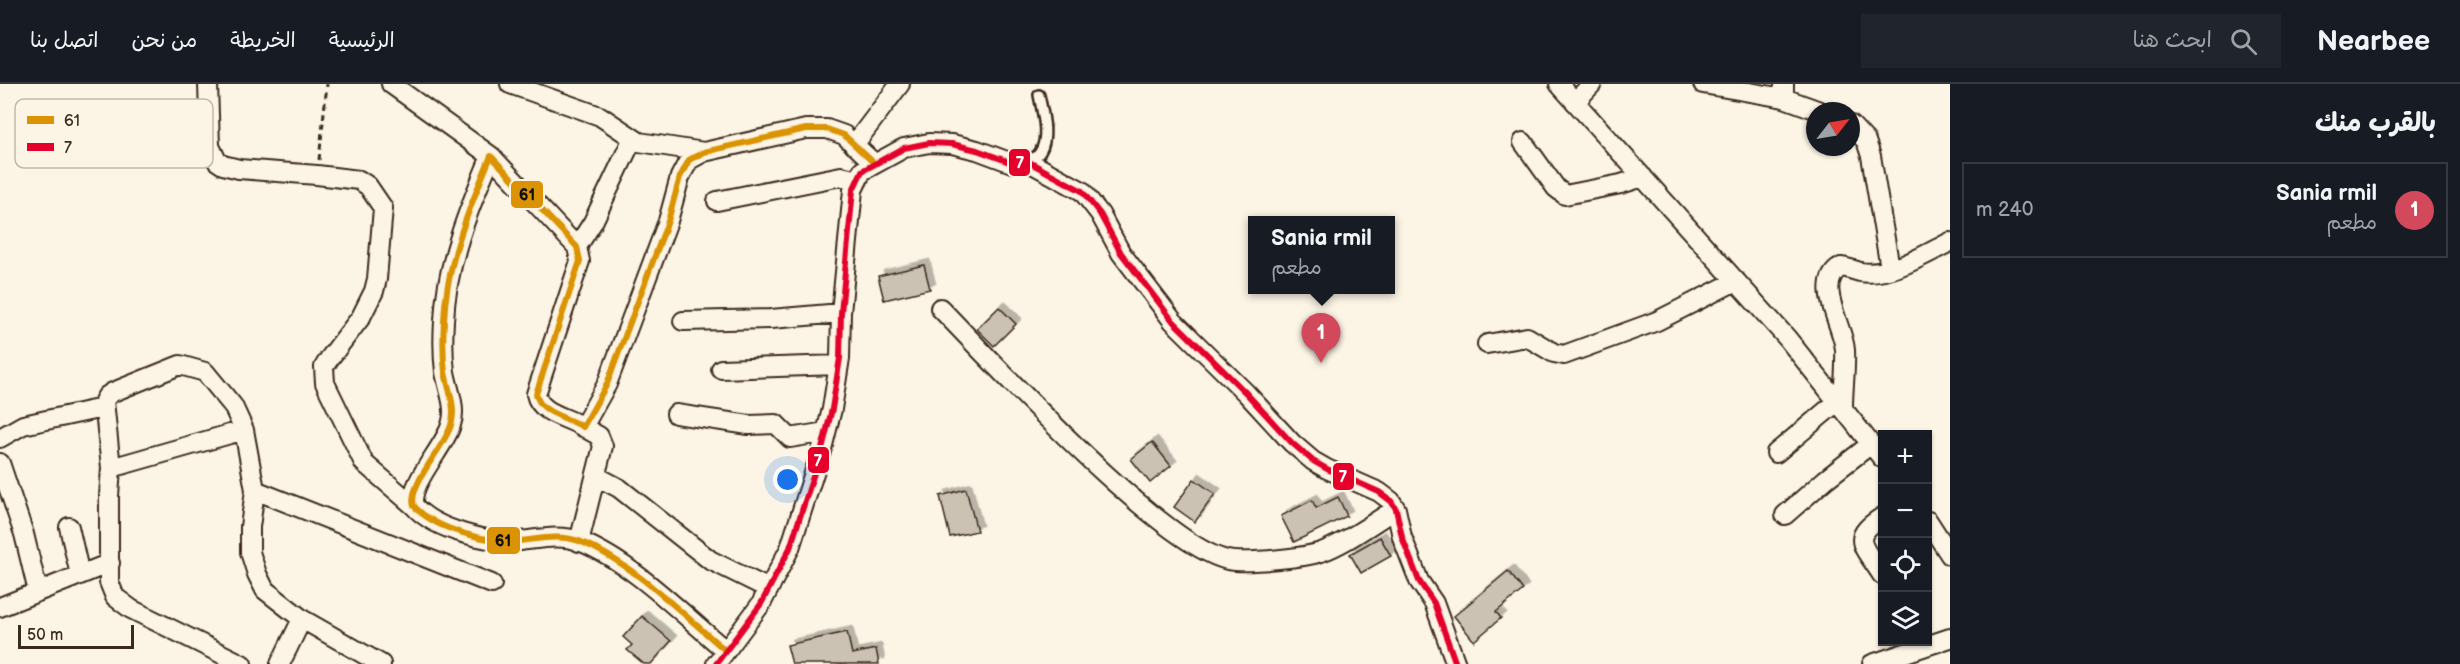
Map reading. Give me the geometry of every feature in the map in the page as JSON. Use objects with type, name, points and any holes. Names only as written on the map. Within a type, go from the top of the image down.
[{"type":"street","points":[[208,84],[208,99]]},
{"type":"street","points":[[391,84],[491,156],[577,247],[579,261],[536,394],[544,408],[584,427],[599,436],[603,443],[579,542]]},
{"type":"street","points":[[510,84],[600,116],[639,142],[704,152]]},
{"type":"street","points":[[854,145],[900,84]]},
{"type":"street","points":[[1559,84],[1736,281],[1840,404],[1878,453]]},
{"type":"street","points":[[1575,102],[1592,84]]},
{"type":"street","points":[[1703,84],[1784,91],[1806,103]]},
{"type":"street","points":[[584,427],[607,384],[668,221],[684,167],[689,160],[704,152],[806,129],[827,129],[844,135],[875,164]]},
{"type":"street","points":[[1860,135],[1866,141],[1870,156],[1890,268]]},
{"type":"street","points":[[577,247],[593,222],[633,138]]},
{"type":"street","points":[[1523,142],[1556,188],[1565,195],[1621,184],[1643,177]]},
{"type":"street","points":[[213,152],[217,160],[224,165],[258,172],[359,180],[368,186],[383,208],[374,291],[361,317],[329,359],[324,374],[325,383],[364,463],[425,516],[466,535],[517,541],[548,537],[579,542],[610,555],[721,657],[761,604],[790,548],[826,432],[839,365],[841,313],[854,190],[862,171],[904,148],[929,143],[952,144],[1012,162],[1029,162],[1082,191],[1100,214],[1121,253],[1173,321],[1246,393],[1292,443],[1313,461],[1327,469],[1386,496],[1396,508],[1402,537],[1419,581],[1434,603],[1443,624],[1456,664]]},
{"type":"street","points":[[414,506],[413,493],[452,424],[452,405],[445,370],[446,297],[469,208],[491,156]]},
{"type":"street","points":[[717,201],[841,176],[858,180]]},
{"type":"street","points":[[1776,453],[1840,404],[1845,351],[1832,303],[1829,284],[1832,275],[1841,267],[1868,272],[1890,268],[1909,262],[1950,242]]},
{"type":"street","points":[[1487,344],[1527,337],[1554,353],[1564,355],[1657,321],[1736,281]]},
{"type":"street","points":[[940,308],[1043,413],[1109,476],[1188,542],[1210,555],[1234,561],[1320,552],[1340,543],[1396,508]]},
{"type":"street","points":[[683,321],[771,319],[841,313]]},
{"type":"street","points":[[242,664],[121,604],[111,590],[109,496],[111,468],[103,408],[107,396],[113,392],[180,365],[205,372],[233,406],[244,430],[255,490],[250,552],[265,590],[302,620],[381,664]]},
{"type":"street","points":[[722,369],[839,365]]},
{"type":"street","points":[[0,438],[23,425],[103,408]]},
{"type":"street","points":[[676,414],[749,425],[776,424],[790,438],[826,432]]},
{"type":"street","points":[[111,468],[244,430]]},
{"type":"street","points":[[1785,515],[1826,478],[1871,444]]},
{"type":"street","points":[[0,463],[24,534],[38,592]]},
{"type":"street","points":[[596,477],[619,488],[710,560],[769,589]]},
{"type":"street","points":[[255,490],[492,584]]},
{"type":"street","points":[[1878,520],[1863,532],[1861,537],[1863,545],[1878,569]]},
{"type":"street","points":[[69,527],[81,575]]},
{"type":"street","points":[[1932,527],[1950,555]]},
{"type":"street","points":[[0,607],[110,563]]},
{"type":"street","points":[[280,664],[302,620]]},
{"type":"street","points":[[1872,664],[1950,638]]},
{"type":"lane","points":[[1029,162],[1040,153],[1043,142],[1044,120],[1039,95]]},
{"type":"path","points":[[317,175],[327,84]]},
{"type":"building","points":[[924,265],[930,289],[884,300],[878,276]]},
{"type":"building","points":[[999,307],[1016,324],[994,346],[977,329]]},
{"type":"building","points":[[1152,442],[1171,466],[1150,483],[1131,459]]},
{"type":"building","points":[[1194,479],[1215,494],[1195,522],[1174,507]]},
{"type":"building","points":[[966,489],[977,531],[950,537],[940,496]]},
{"type":"building","points":[[1338,497],[1347,516],[1294,542],[1281,516],[1312,500],[1316,508]]},
{"type":"building","points":[[1380,537],[1391,556],[1361,573],[1350,554]]},
{"type":"building","points":[[1508,571],[1523,590],[1496,612],[1501,618],[1474,641],[1454,616]]},
{"type":"building","points":[[642,616],[671,641],[651,664],[644,664],[627,650],[632,645],[623,637]]},
{"type":"building","points":[[847,632],[852,654],[876,649],[879,664],[792,664],[787,645]]},
{"type":"transit line","name":"61","points":[[725,650],[637,575],[599,550],[579,541],[557,537],[520,541],[478,537],[435,522],[414,506],[413,497],[416,488],[447,434],[453,419],[453,405],[445,372],[443,346],[449,278],[460,237],[491,156],[577,247],[580,261],[536,394],[539,401],[549,411],[583,427],[607,384],[668,221],[680,177],[689,160],[704,152],[806,129],[827,129],[844,135],[875,164]]},
{"type":"transit line","name":"7","points":[[716,664],[761,604],[790,548],[823,445],[832,409],[840,358],[841,313],[853,190],[862,171],[904,148],[929,143],[952,144],[977,150],[1012,163],[1029,162],[1082,191],[1100,214],[1121,253],[1173,321],[1246,393],[1292,443],[1313,461],[1379,492],[1391,501],[1396,509],[1402,537],[1419,581],[1434,603],[1456,664]]},
{"type":"place","name":"Sania rmil","points":[[1321,363]]}]
